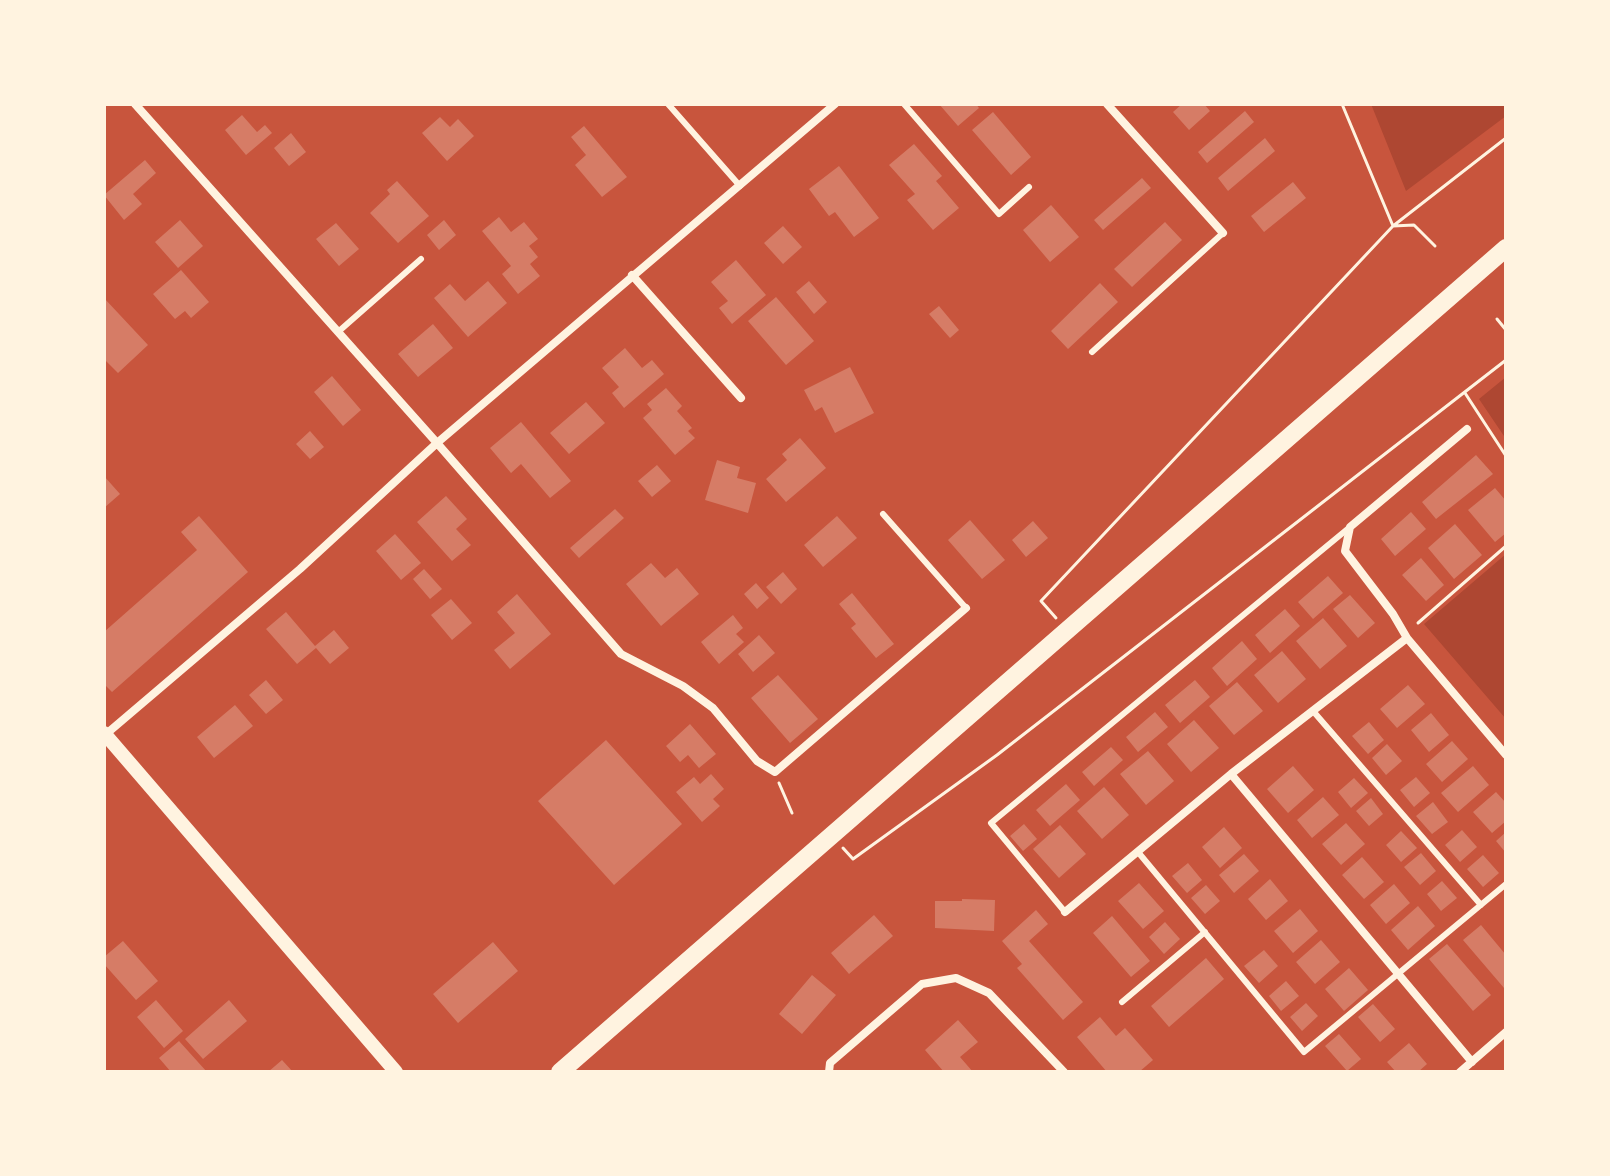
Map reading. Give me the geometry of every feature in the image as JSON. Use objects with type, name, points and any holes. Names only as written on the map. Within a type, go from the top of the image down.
[{"type":"highway","points":[[560,1072],[1506,248]]},
{"type":"street","points":[[135,104],[621,654],[683,686],[713,708],[757,761],[775,772],[966,608]]},
{"type":"street","points":[[396,1072],[105,734],[300,569],[437,443],[835,104]]},
{"type":"street","points":[[1107,104],[1223,233]]},
{"type":"street","points":[[632,275],[741,398]]},
{"type":"street","points":[[1467,429],[1350,527],[1345,551],[1393,614],[1407,638],[1506,755]]},
{"type":"street","points":[[1065,912],[1231,774],[1407,638]]},
{"type":"street","points":[[1231,774],[1472,1062]]},
{"type":"street","points":[[829,1072],[830,1063],[922,984],[956,978],[989,993],[1064,1072]]},
{"type":"street","points":[[1460,1072],[1506,1032]]},
{"type":"lane","points":[[668,104],[740,186]]},
{"type":"lane","points":[[904,104],[999,214],[1029,187]]},
{"type":"lane","points":[[1092,352],[1223,233]]},
{"type":"lane","points":[[338,332],[421,259]]},
{"type":"lane","points":[[883,514],[966,608]]},
{"type":"lane","points":[[1065,912],[991,823],[1350,527]]},
{"type":"lane","points":[[1313,711],[1481,905]]},
{"type":"lane","points":[[1138,852],[1304,1052],[1506,884]]},
{"type":"lane","points":[[1122,1002],[1205,932]]},
{"type":"path","points":[[1342,104],[1393,226]]},
{"type":"path","points":[[1067,629],[1041,601],[1393,226],[1506,138]]},
{"type":"path","points":[[1393,226],[1414,225],[1435,246]]},
{"type":"path","points":[[1497,319],[1506,330]]},
{"type":"path","points":[[830,835],[853,859],[997,755],[1506,360]]},
{"type":"path","points":[[1465,393],[1506,456]]},
{"type":"path","points":[[1418,623],[1506,546]]},
{"type":"path","points":[[775,772],[792,813]]},
{"type":"shaded area","points":[[1371,104],[1506,104],[1506,116],[1406,191]]},
{"type":"shaded area","points":[[1506,377],[1506,439],[1479,399]]},
{"type":"shaded area","points":[[1506,554],[1506,719],[1424,624]]},
{"type":"building","points":[[939,104],[976,104],[979,108],[958,126]]},
{"type":"building","points":[[1182,104],[1204,104],[1210,111],[1189,130],[1173,112]]},
{"type":"building","points":[[1245,111],[1254,122],[1207,163],[1198,152]]},
{"type":"building","points":[[993,112],[1031,157],[1011,175],[972,130]]},
{"type":"building","points":[[242,115],[257,132],[265,125],[272,133],[246,155],[225,130]]},
{"type":"building","points":[[440,117],[450,127],[458,119],[474,136],[447,161],[422,133]]},
{"type":"building","points":[[584,126],[627,177],[602,197],[575,165],[586,155],[571,137]]},
{"type":"building","points":[[291,133],[306,152],[289,166],[274,148]]},
{"type":"building","points":[[1265,138],[1275,151],[1228,191],[1218,178]]},
{"type":"building","points":[[914,144],[942,176],[936,181],[959,208],[933,230],[907,200],[915,194],[889,165]]},
{"type":"building","points":[[145,160],[156,173],[133,194],[142,204],[124,220],[104,195]]},
{"type":"building","points":[[839,166],[879,218],[854,237],[835,212],[829,216],[809,189]]},
{"type":"building","points":[[1142,178],[1151,188],[1103,230],[1094,220]]},
{"type":"building","points":[[397,181],[429,216],[398,243],[370,213],[390,194],[387,190]]},
{"type":"building","points":[[1293,182],[1306,198],[1264,232],[1251,216]]},
{"type":"building","points":[[1051,205],[1079,237],[1050,262],[1023,230]]},
{"type":"building","points":[[499,217],[511,232],[524,222],[538,239],[529,246],[538,257],[530,264],[540,276],[518,294],[502,274],[511,266],[482,231]]},
{"type":"building","points":[[180,220],[203,246],[178,268],[155,242]]},
{"type":"building","points":[[444,220],[456,235],[439,250],[427,235]]},
{"type":"building","points":[[1165,222],[1182,240],[1132,287],[1114,269]]},
{"type":"building","points":[[336,223],[359,249],[339,266],[316,239]]},
{"type":"building","points":[[783,226],[802,247],[783,264],[764,243]]},
{"type":"building","points":[[736,260],[766,295],[732,324],[719,308],[728,301],[711,282]]},
{"type":"building","points":[[181,270],[209,302],[191,318],[185,311],[175,319],[153,294]]},
{"type":"building","points":[[488,281],[507,303],[468,337],[434,298],[450,284],[465,301]]},
{"type":"building","points":[[809,281],[827,302],[814,314],[796,292]]},
{"type":"building","points":[[1100,283],[1118,302],[1068,349],[1051,331]]},
{"type":"building","points":[[776,297],[814,341],[786,365],[748,321]]},
{"type":"building","points":[[104,298],[148,345],[118,373],[104,359]]},
{"type":"building","points":[[939,306],[959,330],[950,338],[929,314]]},
{"type":"building","points":[[433,324],[453,348],[418,377],[398,354]]},
{"type":"building","points":[[625,348],[642,368],[652,360],[664,374],[624,408],[612,393],[619,387],[602,368]]},
{"type":"building","points":[[850,367],[874,413],[835,433],[822,407],[815,411],[804,390]]},
{"type":"building","points":[[332,376],[361,410],[343,426],[314,392]]},
{"type":"building","points":[[666,388],[682,406],[677,411],[692,428],[688,431],[695,438],[675,455],[643,418],[652,410],[647,404]]},
{"type":"building","points":[[586,402],[605,423],[569,454],[550,433]]},
{"type":"building","points":[[521,422],[571,481],[550,498],[521,464],[511,473],[490,448]]},
{"type":"building","points":[[310,431],[324,447],[310,459],[296,444]]},
{"type":"building","points":[[800,438],[826,468],[786,502],[766,479],[787,460],[782,454]]},
{"type":"building","points":[[1476,455],[1493,474],[1436,519],[1422,502]]},
{"type":"building","points":[[717,460],[740,467],[737,478],[756,483],[748,513],[705,500]]},
{"type":"building","points":[[657,465],[671,481],[652,497],[638,481]]},
{"type":"building","points":[[104,476],[120,494],[104,508]]},
{"type":"building","points":[[1495,488],[1506,501],[1506,533],[1495,542],[1468,510]]},
{"type":"building","points":[[446,496],[467,519],[456,529],[471,545],[452,561],[417,522]]},
{"type":"building","points":[[615,509],[624,518],[579,558],[570,548]]},
{"type":"building","points":[[1411,512],[1426,529],[1395,556],[1381,539]]},
{"type":"building","points":[[199,516],[248,572],[112,692],[104,684],[104,632],[197,550],[181,532]]},
{"type":"building","points":[[837,516],[857,538],[823,567],[804,545]]},
{"type":"building","points":[[970,520],[1005,560],[982,579],[948,540]]},
{"type":"building","points":[[1033,521],[1048,538],[1026,557],[1012,540]]},
{"type":"building","points":[[1455,524],[1482,555],[1454,579],[1428,548]]},
{"type":"building","points":[[395,534],[421,563],[401,580],[376,551]]},
{"type":"building","points":[[1421,558],[1444,585],[1426,601],[1402,575]]},
{"type":"building","points":[[651,563],[665,578],[677,568],[699,594],[661,626],[626,584]]},
{"type":"building","points":[[424,569],[442,589],[430,599],[413,579]]},
{"type":"building","points":[[783,572],[797,589],[781,604],[766,587]]},
{"type":"building","points":[[1328,576],[1343,593],[1313,619],[1298,602]]},
{"type":"building","points":[[756,583],[769,598],[757,609],[744,594]]},
{"type":"building","points":[[852,593],[894,644],[876,658],[851,628],[856,624],[839,604]]},
{"type":"building","points":[[517,594],[551,634],[510,669],[494,650],[515,633],[497,612]]},
{"type":"building","points":[[1350,595],[1375,623],[1358,638],[1333,609]]},
{"type":"building","points":[[451,599],[472,623],[452,640],[431,615]]},
{"type":"building","points":[[1285,609],[1300,626],[1270,653],[1255,635]]},
{"type":"building","points":[[286,612],[315,646],[334,630],[349,648],[330,664],[316,648],[297,664],[266,629]]},
{"type":"building","points":[[733,615],[743,628],[736,634],[744,642],[719,664],[701,642]]},
{"type":"building","points":[[1323,618],[1347,646],[1320,669],[1296,641]]},
{"type":"building","points":[[759,635],[775,653],[753,672],[738,654]]},
{"type":"building","points":[[1242,641],[1257,659],[1227,686],[1212,668]]},
{"type":"building","points":[[1282,651],[1306,679],[1278,703],[1254,675]]},
{"type":"building","points":[[778,675],[818,719],[790,743],[751,698]]},
{"type":"building","points":[[266,680],[283,700],[266,714],[249,695]]},
{"type":"building","points":[[1195,680],[1210,697],[1180,723],[1165,705]]},
{"type":"building","points":[[1237,682],[1263,711],[1234,735],[1209,706]]},
{"type":"building","points":[[1408,685],[1425,704],[1397,728],[1380,709]]},
{"type":"building","points":[[235,705],[253,726],[214,758],[197,737]]},
{"type":"building","points":[[1155,712],[1168,727],[1138,752],[1126,737]]},
{"type":"building","points":[[1431,713],[1449,735],[1429,752],[1411,730]]},
{"type":"building","points":[[1194,720],[1219,748],[1191,772],[1167,744]]},
{"type":"building","points":[[1369,722],[1384,740],[1368,754],[1352,736]]},
{"type":"building","points":[[690,724],[716,754],[699,768],[688,755],[680,762],[666,746]]},
{"type":"building","points":[[606,740],[682,824],[614,885],[538,801]]},
{"type":"building","points":[[1452,741],[1468,759],[1442,782],[1426,764]]},
{"type":"building","points":[[1387,744],[1402,761],[1386,775],[1372,758]]},
{"type":"building","points":[[1111,747],[1123,760],[1094,786],[1082,772]]},
{"type":"building","points":[[1148,751],[1174,781],[1146,805],[1120,774]]},
{"type":"building","points":[[1293,766],[1314,790],[1288,813],[1267,789]]},
{"type":"building","points":[[1473,766],[1489,785],[1458,812],[1441,793]]},
{"type":"building","points":[[711,774],[724,789],[713,799],[720,806],[702,822],[676,792],[694,777],[700,784]]},
{"type":"building","points":[[1416,777],[1430,793],[1414,807],[1400,790]]},
{"type":"building","points":[[1354,778],[1368,793],[1351,808],[1338,792]]},
{"type":"building","points":[[1066,784],[1080,800],[1050,826],[1036,810]]},
{"type":"building","points":[[1104,787],[1129,815],[1102,839],[1077,811]]},
{"type":"building","points":[[1496,792],[1506,803],[1506,821],[1492,833],[1473,812]]},
{"type":"building","points":[[1323,797],[1339,815],[1312,838],[1297,820]]},
{"type":"building","points":[[1371,798],[1383,814],[1369,826],[1356,811]]},
{"type":"building","points":[[1433,802],[1448,822],[1432,834],[1416,816]]},
{"type":"building","points":[[1346,823],[1365,844],[1341,865],[1322,844]]},
{"type":"building","points":[[1024,824],[1037,839],[1023,851],[1010,836]]},
{"type":"building","points":[[1060,825],[1086,854],[1059,878],[1033,849]]},
{"type":"building","points":[[1224,827],[1242,848],[1220,868],[1202,847]]},
{"type":"building","points":[[1462,830],[1477,847],[1460,862],[1445,845]]},
{"type":"building","points":[[1401,831],[1417,848],[1401,862],[1386,845]]},
{"type":"building","points":[[1506,832],[1506,853],[1496,841]]},
{"type":"building","points":[[1421,853],[1436,871],[1420,885],[1404,867]]},
{"type":"building","points":[[1244,854],[1259,871],[1234,893],[1219,875]]},
{"type":"building","points":[[1483,855],[1499,873],[1483,887],[1467,869]]},
{"type":"building","points":[[1362,857],[1384,882],[1364,899],[1342,875]]},
{"type":"building","points":[[1188,863],[1202,880],[1187,893],[1172,876]]},
{"type":"building","points":[[1270,879],[1288,901],[1266,920],[1248,899]]},
{"type":"building","points":[[1442,881],[1457,898],[1441,911],[1427,894]]},
{"type":"building","points":[[1139,883],[1164,911],[1143,929],[1118,901]]},
{"type":"building","points":[[1394,884],[1410,903],[1386,924],[1370,905]]},
{"type":"building","points":[[1206,885],[1220,901],[1205,914],[1191,898]]},
{"type":"building","points":[[995,900],[994,931],[935,928],[935,901]]},
{"type":"building","points":[[1418,906],[1435,926],[1408,950],[1391,930]]},
{"type":"building","points":[[1300,909],[1318,931],[1293,953],[1274,931]]},
{"type":"building","points":[[1036,910],[1048,924],[1029,941],[1083,1002],[1063,1020],[1017,968],[1022,964],[1002,941]]},
{"type":"building","points":[[874,915],[893,936],[849,974],[831,953]]},
{"type":"building","points":[[1112,916],[1150,961],[1131,977],[1093,933]]},
{"type":"building","points":[[1165,922],[1180,939],[1164,954],[1149,937]]},
{"type":"building","points":[[1481,925],[1506,955],[1504,988],[1463,940]]},
{"type":"building","points":[[1321,940],[1340,962],[1315,984],[1296,962]]},
{"type":"building","points":[[123,941],[158,981],[136,1000],[104,964],[104,957]]},
{"type":"building","points":[[493,942],[518,971],[458,1023],[433,994]]},
{"type":"building","points":[[1447,944],[1491,995],[1473,1011],[1429,959]]},
{"type":"building","points":[[1264,950],[1278,966],[1259,983],[1244,966]]},
{"type":"building","points":[[1206,958],[1224,979],[1169,1027],[1151,1006]]},
{"type":"building","points":[[1349,968],[1368,990],[1344,1011],[1325,989]]},
{"type":"building","points":[[812,975],[836,995],[802,1034],[779,1014]]},
{"type":"building","points":[[1286,981],[1299,996],[1281,1011],[1269,996]]},
{"type":"building","points":[[156,1000],[183,1031],[164,1048],[137,1017]]},
{"type":"building","points":[[229,1000],[247,1021],[203,1059],[185,1039]]},
{"type":"building","points":[[1306,1003],[1318,1016],[1302,1031],[1290,1017]]},
{"type":"building","points":[[1373,1004],[1395,1029],[1380,1042],[1358,1017]]},
{"type":"building","points":[[1100,1017],[1116,1036],[1125,1028],[1153,1060],[1139,1072],[1107,1072],[1077,1037]]},
{"type":"building","points":[[958,1020],[978,1042],[960,1057],[973,1072],[944,1072],[925,1050]]},
{"type":"building","points":[[1339,1034],[1361,1059],[1347,1071],[1325,1046]]},
{"type":"building","points":[[179,1041],[207,1072],[171,1072],[159,1058]]},
{"type":"building","points":[[1409,1043],[1427,1064],[1418,1072],[1396,1072],[1387,1062]]},
{"type":"building","points":[[282,1060],[293,1072],[268,1072]]}]
